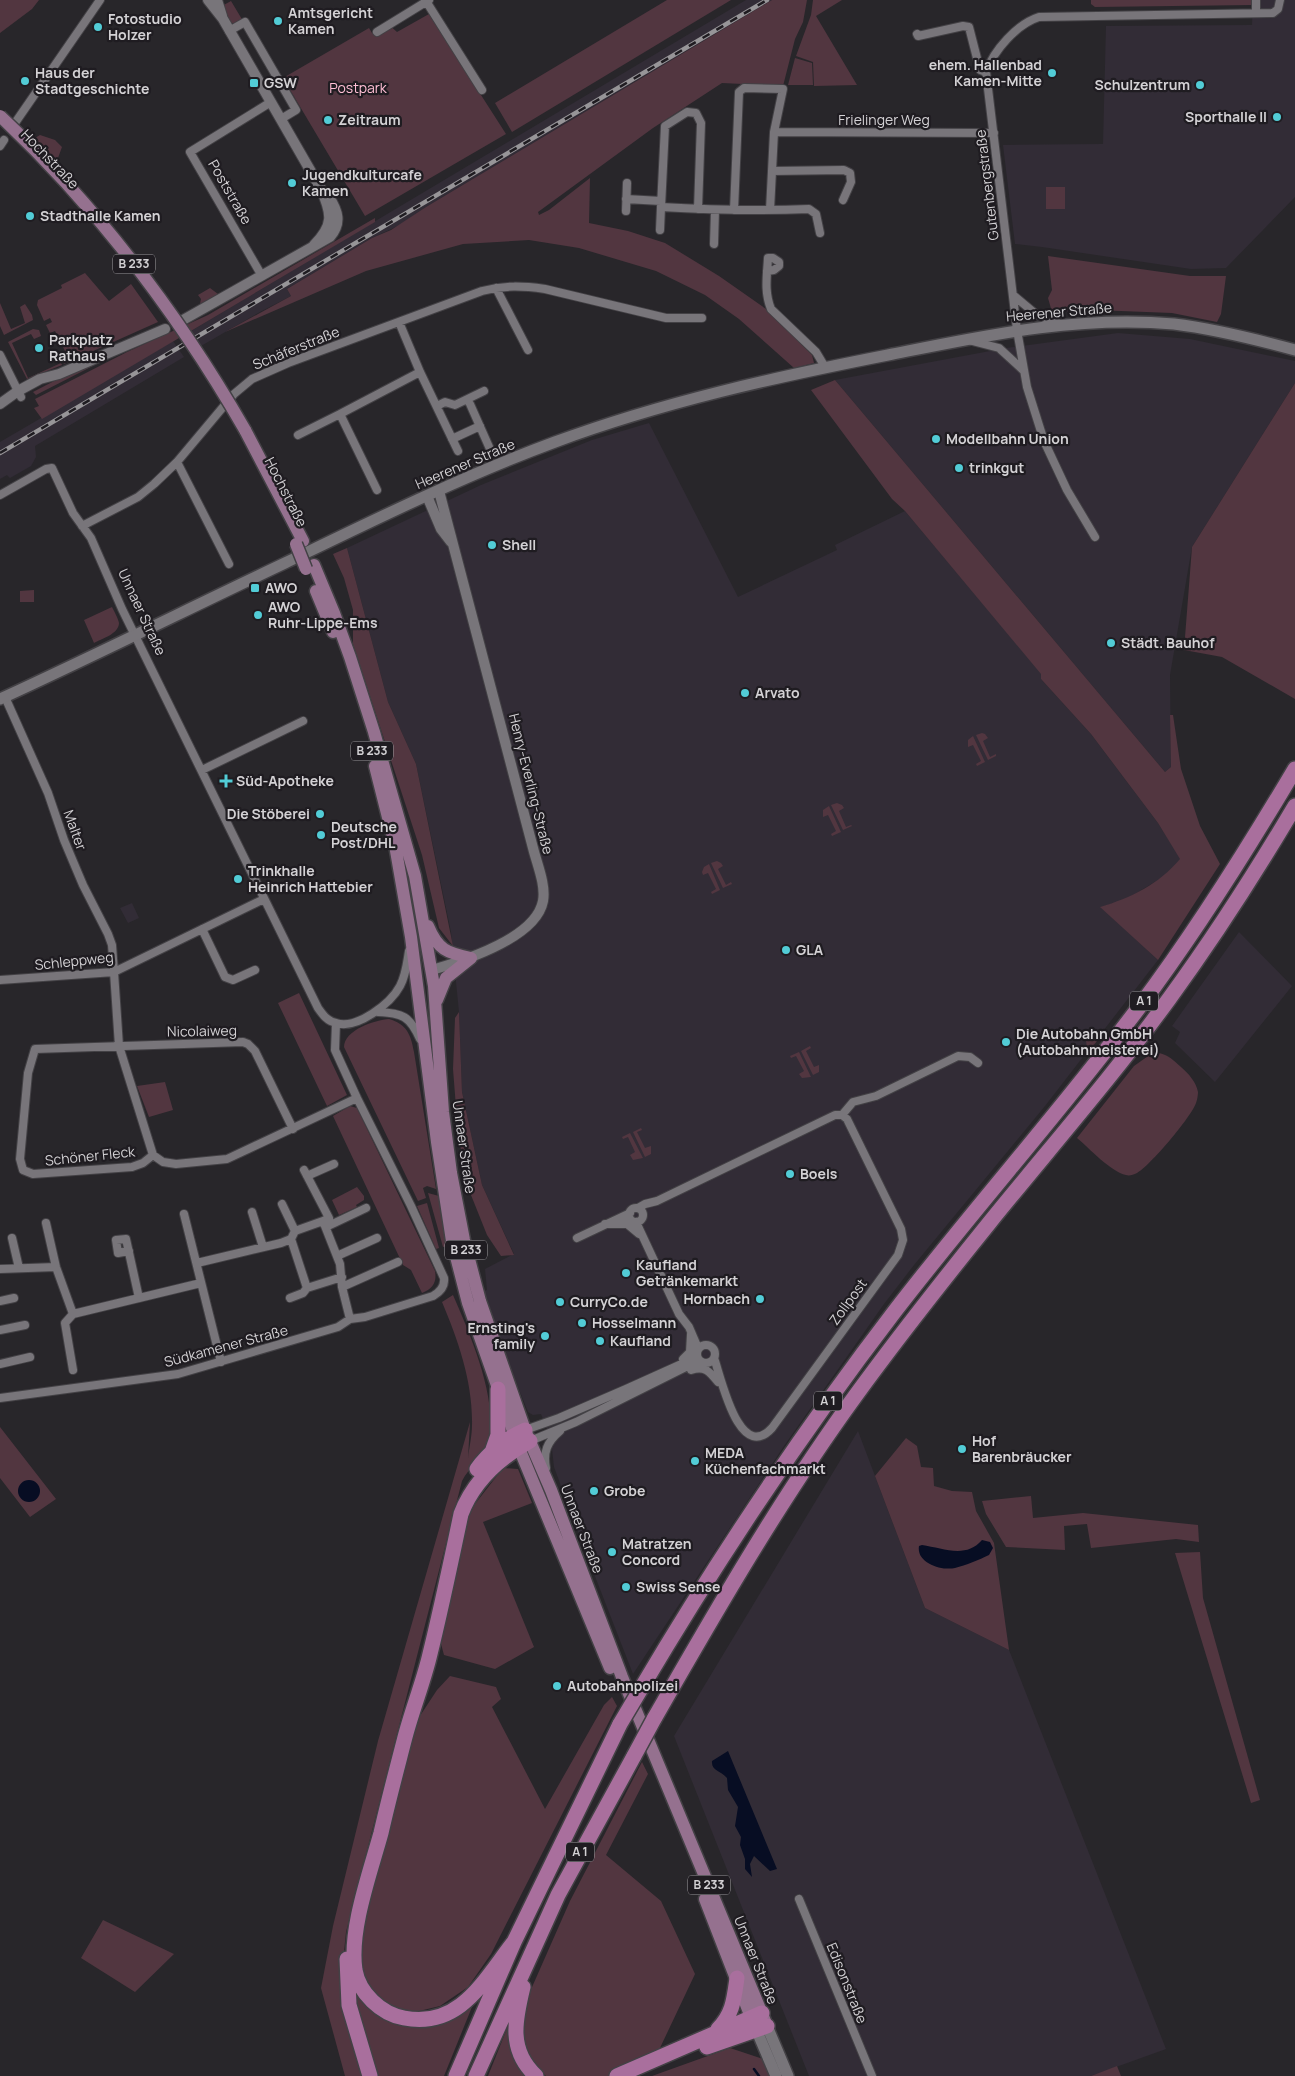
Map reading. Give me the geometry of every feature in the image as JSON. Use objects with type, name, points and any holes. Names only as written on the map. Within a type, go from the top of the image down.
[{"type":"highway","name":"A 1","points":[[456,2076],[514,1942],[620,1724],[743,1524],[838,1387],[933,1263],[1140,1007],[1223,888],[1295,769]]},
{"type":"highway","name":"A 1","points":[[476,2076],[531,1951],[562,1887],[654,1719],[757,1543],[855,1396],[948,1275],[1076,1119],[1169,998],[1255,874],[1295,806]]},
{"type":"highway","points":[[492,1452],[498,1435],[498,1389]]},
{"type":"highway","points":[[370,2076],[349,2005],[346,1970],[349,1934],[422,1657],[457,1509],[470,1480],[479,1466],[492,1452],[522,1438]]},
{"type":"highway","points":[[514,1942],[463,2005],[449,2014],[432,2019],[416,2020],[399,2017],[383,2010],[362,1987],[356,1972],[354,1958],[357,1924],[404,1740],[429,1659],[461,1514],[467,1499],[481,1479],[522,1438]]},
{"type":"highway","points":[[531,1951],[514,2024],[520,2056],[536,2076]]},
{"type":"highway","points":[[713,2034],[723,2025],[733,2008],[737,1978]]},
{"type":"highway","points":[[617,2076],[713,2034],[759,2021]]},
{"type":"highway","points":[[638,2076],[715,2043],[759,2021]]},
{"type":"main road","name":"Hochstraße","points":[[0,116],[83,203],[160,298],[221,388],[334,612],[374,732],[410,858],[422,913]]},
{"type":"main road","name":"Hochstraße","points":[[1,138],[77,209],[154,303],[242,431]]},
{"type":"main road","name":"Heerener Straße","points":[[2,698],[427,496],[555,442],[637,415],[737,388],[825,367],[965,339],[1017,330],[1063,325],[1116,322],[1171,324],[1215,331],[1295,350]]},
{"type":"main road","name":"Hochstraße","points":[[310,567],[367,734],[390,820],[411,937]]},
{"type":"main road","points":[[422,913],[440,948],[452,954],[471,958]]},
{"type":"main road","name":"Unnaer Straße","points":[[422,913],[432,970],[443,1112],[451,1172],[464,1240],[522,1438],[737,1978],[788,2076]]},
{"type":"main road","name":"Unnaer Straße","points":[[411,937],[437,1142],[452,1241],[468,1303],[498,1389],[522,1438],[551,1490],[622,1677],[759,2021],[776,2076]]},
{"type":"main road","points":[[435,1004],[446,978],[471,958]]},
{"type":"main road","points":[[416,972],[432,970]]},
{"type":"street","points":[[15,123],[100,0]]},
{"type":"street","points":[[183,320],[330,237],[338,222],[337,210],[321,190],[223,19],[208,0]]},
{"type":"street","points":[[216,0],[222,11],[223,19]]},
{"type":"street","points":[[412,0],[416,8]]},
{"type":"street","points":[[1256,0],[1256,14]]},
{"type":"street","points":[[986,72],[1001,48],[1022,25],[1039,17],[1273,13],[1278,9],[1280,0]]},
{"type":"street","points":[[377,32],[428,1],[482,90]]},
{"type":"street","points":[[229,31],[246,22],[296,110],[281,119]]},
{"type":"street","name":"Gutenbergstraße","points":[[917,34],[918,36],[963,26],[969,27],[980,70],[986,72],[1023,370],[1044,441],[1067,490],[1095,537]]},
{"type":"street","points":[[734,210],[739,92],[740,89],[744,88],[783,89],[774,132],[770,210]]},
{"type":"street","name":"Poststraße","points":[[262,276],[190,152],[271,102]]},
{"type":"street","points":[[660,230],[665,126],[683,113],[692,112],[699,116],[701,123],[698,209]]},
{"type":"street","name":"Frielinger Weg","points":[[774,132],[994,133]]},
{"type":"street","points":[[772,171],[844,170],[850,174],[851,182],[843,200]]},
{"type":"street","points":[[626,211],[627,183]]},
{"type":"street","points":[[626,199],[698,209],[809,210],[816,214],[820,232]]},
{"type":"street","points":[[714,244],[715,210]]},
{"type":"street","points":[[767,271],[767,300],[771,308],[816,352],[825,367]]},
{"type":"street","name":"Schäferstraße","points":[[82,526],[138,497],[177,462],[234,394],[252,379],[399,322],[496,288],[509,286],[536,288],[666,318],[702,318]]},
{"type":"street","points":[[496,288],[528,350]]},
{"type":"street","points":[[1013,295],[1037,315],[1063,325]]},
{"type":"street","points":[[399,322],[420,372],[458,451]]},
{"type":"street","points":[[0,404],[51,377],[165,328]]},
{"type":"street","points":[[965,339],[999,348],[1023,370]]},
{"type":"street","points":[[0,355],[19,394]]},
{"type":"street","points":[[298,434],[420,372]]},
{"type":"street","points":[[437,406],[445,402],[456,404],[484,391]]},
{"type":"street","points":[[0,410],[19,394]]},
{"type":"street","points":[[470,404],[490,449]]},
{"type":"street","points":[[340,414],[377,490]]},
{"type":"street","points":[[452,439],[480,426]]},
{"type":"street","points":[[177,462],[229,564]]},
{"type":"street","name":"Unnaer Straße","points":[[0,495],[46,469],[52,468],[73,513],[91,538],[134,634],[318,1008],[324,1017],[336,1023]]},
{"type":"street","name":"Henry-Everling-Straße","points":[[432,970],[471,958],[512,936],[530,923],[543,901],[543,888],[490,678],[439,491]]},
{"type":"street","name":"Henry-Everling-Straße","points":[[427,496],[441,529],[452,543]]},
{"type":"street","name":"Malter","points":[[2,698],[48,793],[64,840],[83,885],[108,934],[112,945],[114,972]]},
{"type":"street","points":[[202,770],[303,722]]},
{"type":"street","name":"Schleppweg","points":[[0,980],[114,972],[264,899]]},
{"type":"street","points":[[202,930],[225,977],[233,980],[255,970]]},
{"type":"street","points":[[357,1098],[335,1050],[336,1023],[350,1023],[378,1012],[395,994],[401,984],[407,963],[411,937]]},
{"type":"street","name":"Schöner Fleck","points":[[114,972],[119,1046],[153,1155],[163,1162],[169,1164],[219,1161],[235,1156],[357,1098]]},
{"type":"street","name":"Unnaer Straße","points":[[378,1012],[393,1013],[408,1019],[417,1032],[427,1055]]},
{"type":"street","name":"Nicolaiweg","points":[[119,1046],[225,1042],[248,1044],[255,1051],[292,1128]]},
{"type":"street","name":"Schöner Fleck","points":[[119,1046],[35,1049],[28,1073],[20,1159],[23,1170],[33,1174],[132,1167],[143,1164],[153,1155]]},
{"type":"street","points":[[577,1238],[605,1224],[637,1215],[657,1201],[835,1116],[842,1115],[852,1102],[876,1096],[958,1056],[970,1058],[978,1063]]},
{"type":"street","name":"Südkamener Straße","points":[[0,1398],[133,1382],[178,1374],[338,1327],[350,1319],[364,1317],[433,1296],[440,1290],[444,1281],[411,1206],[357,1098]]},
{"type":"street","name":"Zollpost","points":[[708,1361],[725,1392],[742,1430],[751,1436],[759,1436],[772,1428],[898,1255],[903,1244],[901,1229],[847,1119],[842,1115]]},
{"type":"street","points":[[324,1224],[329,1218],[305,1173],[334,1164]]},
{"type":"street","points":[[282,1204],[293,1235],[307,1288]]},
{"type":"street","points":[[197,1263],[263,1247],[366,1208]]},
{"type":"street","points":[[252,1212],[263,1247]]},
{"type":"street","points":[[184,1214],[221,1362]]},
{"type":"street","points":[[637,1215],[643,1239],[679,1314],[689,1327],[708,1361]]},
{"type":"street","points":[[46,1223],[56,1267],[73,1314]]},
{"type":"street","points":[[324,1224],[342,1277],[342,1287],[350,1319]]},
{"type":"street","points":[[605,1224],[627,1224],[643,1239]]},
{"type":"street","points":[[12,1238],[19,1268]]},
{"type":"street","points":[[336,1256],[377,1238]]},
{"type":"street","points":[[129,1251],[139,1298]]},
{"type":"street","points":[[342,1287],[398,1262]]},
{"type":"street","points":[[0,1269],[56,1267]]},
{"type":"street","points":[[290,1298],[303,1293],[307,1288],[342,1277]]},
{"type":"street","points":[[73,1370],[65,1323],[73,1314],[201,1283]]},
{"type":"street","points":[[0,1301],[14,1298]]},
{"type":"street","points":[[0,1330],[25,1325]]},
{"type":"street","points":[[662,1373],[690,1352],[689,1327]]},
{"type":"street","points":[[522,1438],[559,1418],[686,1362],[700,1349],[713,1348],[708,1361]]},
{"type":"street","points":[[0,1364],[30,1357]]},
{"type":"street","name":"Zollpost","points":[[551,1490],[544,1453],[552,1437],[567,1426],[688,1366],[708,1361]]},
{"type":"street","name":"Zollpost","points":[[708,1361],[714,1370],[718,1382]]},
{"type":"street","name":"Zollpost","points":[[675,1374],[703,1368],[718,1382],[725,1392]]},
{"type":"street","name":"Zollpost","points":[[522,1438],[567,1426]]},
{"type":"street","name":"Edisonstraße","points":[[799,1899],[872,2076]]},
{"type":"shaded area","points":[[746,0],[772,0],[426,207],[400,225],[372,238],[287,289],[291,296],[201,346],[191,331]]},
{"type":"shaded area","name":"Schulzentrum","points":[[1253,0],[1295,0],[1295,197],[1226,268],[1191,269],[1015,244],[1003,145],[1103,144],[1106,26],[1252,25]]},
{"type":"shaded area","points":[[1118,333],[1190,339],[1295,361],[1295,383],[1192,547],[1170,675],[1171,767],[1165,772],[835,380],[1006,348]]},
{"type":"shaded area","points":[[173,341],[184,357],[35,446],[36,457],[31,466],[10,478],[7,475],[0,479],[0,442]]},
{"type":"shaded area","points":[[649,423],[738,597],[837,550],[835,545],[905,511],[1042,674],[1041,679],[1091,734],[1158,823],[1181,859],[1163,877],[1125,900],[1101,907],[1158,960],[1045,1106],[884,1304],[784,1446],[633,1674],[554,1467],[551,1440],[541,1414],[533,1415],[528,1412],[511,1370],[484,1291],[487,1290],[485,1269],[514,1254],[482,1185],[462,1092],[459,1012],[451,932],[416,764],[388,702],[347,548],[481,485],[592,440]]},
{"type":"shaded area","points":[[132,903],[139,918],[128,923],[120,908]]},
{"type":"shaded area","points":[[1239,932],[1292,986],[1215,1082],[1175,1043],[1180,1032],[1172,1026]]},
{"type":"shaded area","points":[[858,1431],[925,1608],[1009,1650],[1166,2049],[1091,2076],[809,2076],[674,1736]]},
{"type":"green space","points":[[0,0],[39,0],[32,9],[0,33]]},
{"type":"green space","points":[[667,0],[731,0],[512,132],[495,103]]},
{"type":"green space","points":[[772,0],[807,0],[803,22],[795,39],[783,86],[722,83],[653,128],[538,212],[539,215],[549,210],[590,178],[589,223],[628,231],[665,243],[719,276],[766,309],[812,355],[814,363],[794,368],[739,319],[705,295],[656,271],[579,248],[529,240],[463,244],[366,271],[225,332],[291,296],[287,289],[372,238],[391,230],[426,207]]},
{"type":"green space","points":[[813,0],[842,0],[816,16],[857,85],[814,86],[813,62],[796,56],[811,15]]},
{"type":"green space","points":[[1091,0],[1253,0],[1253,5],[1095,7],[1091,4]]},
{"type":"green space","points":[[231,1],[243,21],[238,24],[231,23],[222,6]]},
{"type":"green space","name":"Postpark","points":[[429,14],[506,134],[365,216],[283,78],[369,28],[372,33],[388,24],[397,32]]},
{"type":"green space","points":[[795,58],[812,63],[813,85],[788,85]]},
{"type":"green space","points":[[40,135],[55,140],[62,147],[58,158],[52,161],[33,144],[35,138]]},
{"type":"green space","points":[[1046,187],[1065,187],[1065,209],[1046,209]]},
{"type":"green space","points":[[375,218],[375,222],[42,419],[34,408],[39,406],[35,399],[127,352],[208,315]]},
{"type":"green space","points":[[1048,256],[1190,276],[1226,276],[1221,314],[1217,322],[1172,313],[1095,310],[1052,312],[1048,298],[1052,290]]},
{"type":"green space","points":[[85,273],[109,301],[131,284],[158,322],[64,364],[61,356],[66,353],[55,331],[50,333],[46,325],[52,322],[50,318],[44,321],[37,305],[38,300],[62,288],[61,285]]},
{"type":"green space","points":[[210,288],[218,294],[200,304],[201,299],[198,295]]},
{"type":"green space","points":[[0,303],[11,329],[25,323],[20,307],[25,304],[33,320],[4,335],[0,326]]},
{"type":"green space","points":[[33,329],[39,330],[41,336],[34,339],[31,334],[12,343],[28,378],[61,363],[62,365],[27,379],[8,342]]},
{"type":"green space","points":[[126,349],[36,395],[33,392],[83,366]]},
{"type":"green space","points":[[835,380],[1165,772],[1171,767],[1170,715],[1173,715],[1181,769],[1200,826],[1220,864],[1158,960],[1100,907],[1123,899],[1154,883],[1180,859],[1158,823],[1091,734],[1041,679],[1041,674],[905,511],[892,499],[811,390]]},
{"type":"green space","points":[[1295,383],[1295,699],[1222,657],[1184,650],[1192,547]]},
{"type":"green space","points":[[347,548],[388,702],[416,764],[453,946],[439,928],[422,855],[353,644],[353,610],[344,578],[333,554]]},
{"type":"green space","points":[[34,590],[34,602],[20,602],[20,591]]},
{"type":"green space","points":[[112,607],[119,623],[118,627],[113,633],[94,643],[84,620]]},
{"type":"green space","points":[[982,733],[988,738],[983,741],[990,757],[996,754],[996,756],[988,760],[976,735]]},
{"type":"green space","points":[[973,736],[985,762],[977,766],[976,764],[981,761],[973,745],[968,747],[968,740]]},
{"type":"green space","points":[[837,803],[844,808],[839,811],[846,827],[852,826],[843,830],[831,805]]},
{"type":"green space","points":[[829,806],[841,832],[832,836],[831,834],[836,831],[828,815],[823,817],[823,810]]},
{"type":"green space","points":[[717,861],[723,866],[718,869],[726,885],[731,882],[732,884],[723,888],[711,863]]},
{"type":"green space","points":[[709,864],[720,890],[712,894],[711,892],[716,889],[708,873],[703,875],[702,872],[704,867]]},
{"type":"green space","points":[[299,993],[347,1095],[327,1106],[278,1003]]},
{"type":"green space","points":[[459,1012],[462,1092],[482,1185],[514,1255],[501,1256],[487,1235],[465,1180],[457,1120],[453,1069],[455,1018]]},
{"type":"green space","points":[[389,1019],[404,1027],[411,1040],[436,1189],[427,1186],[423,1188],[426,1198],[418,1201],[344,1047],[345,1041],[349,1036],[361,1027],[376,1021]]},
{"type":"green space","points":[[1103,1034],[1087,1053],[1086,1038]]},
{"type":"green space","points":[[810,1046],[811,1048],[806,1051],[814,1067],[819,1065],[819,1072],[813,1075],[801,1051]]},
{"type":"green space","points":[[799,1052],[811,1077],[802,1078],[799,1074],[804,1071],[796,1056],[791,1058],[790,1056]]},
{"type":"green space","points":[[1159,1053],[1171,1058],[1189,1075],[1197,1088],[1197,1101],[1179,1129],[1160,1152],[1143,1169],[1137,1173],[1126,1175],[1107,1165],[1077,1138],[1134,1066],[1151,1054]]},
{"type":"green space","points":[[165,1082],[173,1110],[149,1117],[137,1086]]},
{"type":"green space","points":[[350,1106],[357,1108],[435,1271],[433,1285],[422,1293],[411,1270],[403,1265],[333,1116]]},
{"type":"green space","points":[[641,1128],[642,1130],[637,1132],[645,1148],[651,1146],[651,1154],[645,1157],[633,1132]]},
{"type":"green space","points":[[630,1133],[643,1158],[633,1160],[630,1155],[635,1152],[628,1137],[623,1139],[622,1137]]},
{"type":"green space","points":[[357,1187],[364,1196],[364,1200],[356,1205],[357,1207],[339,1215],[332,1200]]},
{"type":"green space","points":[[428,1193],[439,1196],[448,1246],[443,1247]]},
{"type":"green space","points":[[427,1203],[439,1248],[436,1249],[417,1206]]},
{"type":"green space","points":[[453,1295],[467,1328],[487,1389],[490,1427],[485,1449],[462,1481],[346,1932],[341,1982],[365,2076],[345,2076],[321,1988],[333,1926],[378,1741],[470,1422],[468,1459],[471,1438],[472,1409],[467,1377],[454,1331],[442,1302]]},
{"type":"green space","points":[[0,1427],[56,1499],[30,1517],[0,1478]]},
{"type":"green space","points":[[906,1438],[917,1446],[921,1467],[933,1468],[934,1486],[952,1491],[972,1492],[976,1511],[994,1543],[1009,1650],[925,1608],[875,1476]]},
{"type":"green space","points":[[503,1468],[518,1469],[532,1503],[483,1522],[534,1647],[495,1669],[444,1655],[440,1640],[463,1528],[475,1504]]},
{"type":"green space","points":[[1031,1496],[1033,1518],[1083,1513],[1198,1525],[1199,1542],[1176,1539],[1091,1548],[1087,1524],[1064,1526],[1065,1550],[1006,1547],[986,1514],[982,1501]]},
{"type":"green space","points":[[1200,1552],[1203,1598],[1260,1800],[1251,1803],[1175,1553]]},
{"type":"green space","points":[[450,1676],[496,1687],[501,1699],[492,1707],[545,1809],[604,1705],[612,1697],[617,1706],[491,1954],[468,1987],[440,2006],[415,2012],[394,2007],[373,1993],[361,1972],[359,1945],[365,1908],[412,1728],[437,1690]]},
{"type":"green space","points":[[642,1762],[648,1774],[606,1855],[661,1901],[695,1974],[659,2050],[608,2076],[546,2076],[527,2059],[519,2033],[525,2003],[570,1901]]},
{"type":"green space","points":[[103,1920],[174,1954],[135,1992],[81,1958]]},
{"type":"green space","points":[[355,1983],[416,2023],[474,2002],[444,2076],[375,2076],[355,2008]]},
{"type":"green space","points":[[508,2026],[510,2027],[527,2076],[488,2076]]},
{"type":"green space","points":[[730,2048],[763,2059],[770,2076],[652,2076]]},
{"type":"green space","points":[[1117,2066],[1121,2076],[1091,2076]]},
{"type":"water","points":[[29,1480],[37,1483],[40,1491],[37,1499],[29,1502],[21,1499],[18,1491],[21,1483]]},
{"type":"water","points":[[982,1540],[990,1542],[993,1548],[989,1555],[950,1569],[931,1564],[919,1552],[919,1546],[922,1545],[962,1551],[976,1546]]},
{"type":"water","points":[[728,1751],[777,1869],[770,1871],[754,1856],[750,1864],[752,1877],[745,1869],[745,1859],[740,1845],[741,1837],[735,1826],[738,1807],[728,1790],[727,1778],[715,1769],[712,1764],[712,1761]]},
{"type":"waterway","points":[[754,2069],[759,2076]]},
{"type":"railway","points":[[0,453],[767,0]]},
{"type":"place","name":"Amtsgericht Kamen","points":[[278,21]]},
{"type":"place","name":"Fotostudio Holzer","points":[[98,27]]},
{"type":"place","name":"ehem. Hallenbad Kamen-Mitte","points":[[1052,73]]},
{"type":"place","name":"Haus der Stadtgeschichte","points":[[25,81]]},
{"type":"place","name":"GSW","points":[[254,83]]},
{"type":"place","name":"Schulzentrum","points":[[1200,85]]},
{"type":"place","name":"Sporthalle II","points":[[1277,117]]},
{"type":"place","name":"Zeitraum","points":[[328,120]]},
{"type":"place","name":"Jugendkulturcafe Kamen","points":[[292,183]]},
{"type":"place","name":"Stadthalle Kamen","points":[[30,216]]},
{"type":"place","name":"Parkplatz Rathaus","points":[[39,348]]},
{"type":"place","name":"Modellbahn Union","points":[[936,439]]},
{"type":"place","name":"trinkgut","points":[[959,468]]},
{"type":"place","name":"Shell","points":[[492,545]]},
{"type":"place","name":"AWO","points":[[255,588]]},
{"type":"place","name":"AWO Ruhr-Lippe-Ems","points":[[258,615]]},
{"type":"place","name":"Städt. Bauhof","points":[[1111,643]]},
{"type":"place","name":"Arvato","points":[[745,693]]},
{"type":"place","name":"Süd-Apotheke","points":[[226,781]]},
{"type":"place","name":"Die Stöberei","points":[[320,814]]},
{"type":"place","name":"Deutsche Post/DHL","points":[[321,835]]},
{"type":"place","name":"Trinkhalle Heinrich Hattebier","points":[[238,879]]},
{"type":"place","name":"GLA","points":[[786,950]]},
{"type":"place","name":"Die Autobahn GmbH (Autobahnmeisterei)","points":[[1006,1042]]},
{"type":"place","name":"Boels","points":[[790,1174]]},
{"type":"place","name":"Kaufland Getränkemarkt","points":[[626,1273]]},
{"type":"place","name":"Hornbach","points":[[760,1299]]},
{"type":"place","name":"CurryCo.de","points":[[560,1302]]},
{"type":"place","name":"Hosselmann","points":[[582,1323]]},
{"type":"place","name":"Ernsting's family","points":[[545,1336]]},
{"type":"place","name":"Kaufland","points":[[600,1341]]},
{"type":"place","name":"Hof Barenbräucker","points":[[962,1449]]},
{"type":"place","name":"MEDA Küchenfachmarkt","points":[[695,1461]]},
{"type":"place","name":"Grobe","points":[[594,1491]]},
{"type":"place","name":"Matratzen Concord","points":[[612,1552]]},
{"type":"place","name":"Swiss Sense","points":[[626,1587]]},
{"type":"place","name":"Autobahnpolizei","points":[[557,1686]]}]
